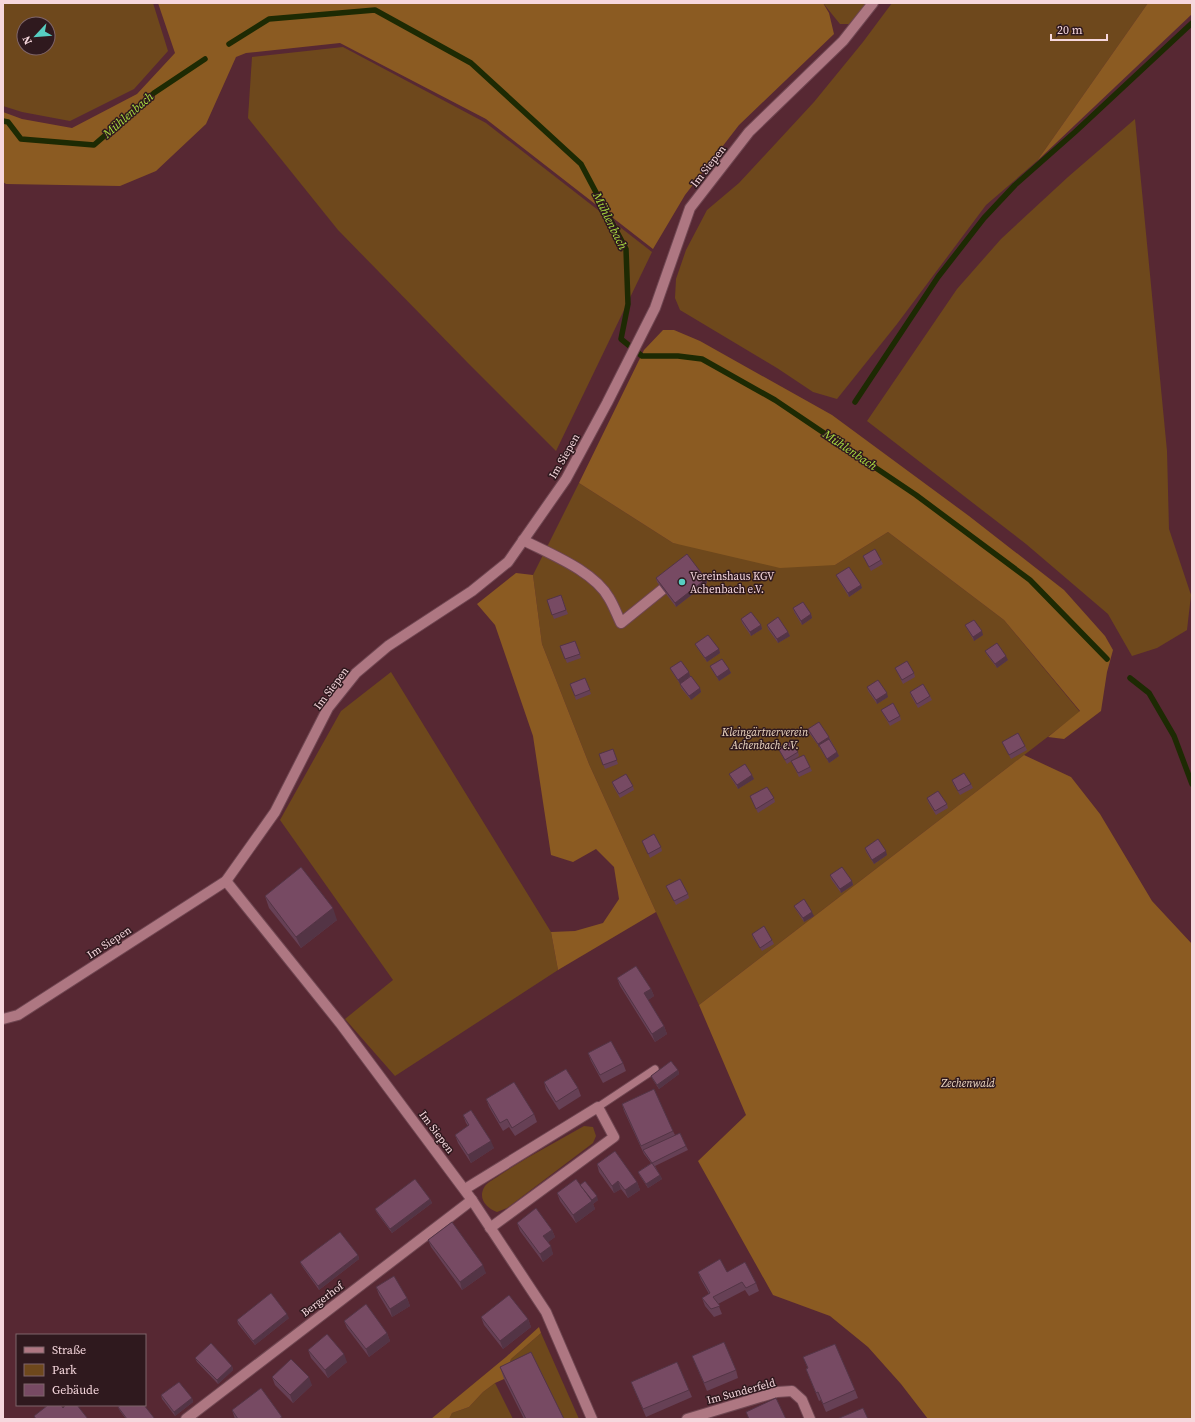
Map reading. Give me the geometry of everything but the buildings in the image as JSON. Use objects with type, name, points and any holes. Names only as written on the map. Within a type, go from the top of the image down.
[{"type":"street","name":"Im Siepen","points":[[3,1019],[18,1015],[226,881],[275,812],[328,708],[356,673],[388,646],[472,591],[508,562],[566,479],[637,345],[655,308],[690,208],[749,132],[843,41],[873,3]]},
{"type":"street","points":[[523,540],[589,576],[600,586],[609,598],[621,623],[663,589]]},
{"type":"street","name":"Im Siepen","points":[[226,881],[340,1024],[465,1189],[546,1312],[592,1419]]},
{"type":"street","points":[[465,1189],[598,1107],[614,1137],[490,1228]]},
{"type":"street","name":"Bergerhof","points":[[186,1419],[472,1200]]},
{"type":"street","name":"Im Sunderfeld","points":[[687,1419],[777,1392],[792,1391],[802,1400],[810,1419]]},
{"type":"lane","points":[[598,1107],[655,1069]]},
{"type":"green space","points":[[3,3],[153,3],[168,51],[134,89],[70,121],[22,112],[3,106]]},
{"type":"green space","points":[[158,3],[823,3],[829,13],[834,34],[739,125],[685,195],[653,249],[486,119],[340,43],[246,53],[236,57],[206,124],[156,171],[120,186],[6,184],[3,182],[3,112],[22,119],[72,128],[137,94],[175,53]]},
{"type":"green space","points":[[823,3],[867,3],[849,24],[840,24]]},
{"type":"green space","points":[[892,3],[1148,3],[1037,161],[986,205],[897,324],[837,399],[813,392],[777,368],[680,310],[675,298],[676,279],[686,250],[707,210],[739,183],[814,102],[863,42]]},
{"type":"green space","points":[[1148,3],[1192,3],[1192,14],[1037,161]]},
{"type":"green space","points":[[343,47],[486,123],[652,252],[556,451],[338,230],[248,118],[252,57]]},
{"type":"green space","points":[[1135,119],[1167,451],[1169,529],[1191,595],[1187,630],[1157,648],[1132,656],[1108,614],[1026,544],[867,421],[957,289],[1001,239],[1068,177]]},
{"type":"green space","points":[[663,330],[674,330],[700,341],[832,415],[969,516],[1064,590],[1105,636],[1113,650],[1107,672],[1101,711],[1064,739],[1048,737],[1080,711],[1004,620],[888,532],[835,565],[780,568],[673,543],[579,483],[644,350]]},
{"type":"green space","name":"Kleingärtnerverein Achenbach e.V.","points":[[579,483],[673,543],[835,565],[888,532],[1004,620],[1080,712],[699,1005],[589,764],[542,644],[533,575]]},
{"type":"green space","points":[[516,573],[533,575],[542,644],[589,764],[656,912],[558,970],[551,932],[575,931],[603,923],[619,899],[614,867],[596,849],[573,862],[551,855],[533,736],[495,625],[477,604]]},
{"type":"green space","points":[[391,672],[551,932],[558,970],[395,1076],[345,1019],[393,980],[280,820],[341,711]]},
{"type":"green space","name":"Zechenwald","points":[[1024,755],[1071,777],[1100,814],[1152,901],[1192,944],[1192,1419],[928,1419],[901,1384],[868,1347],[830,1316],[773,1295],[698,1161],[746,1115],[699,1005]]},
{"type":"green space","points":[[584,1126],[593,1127],[596,1136],[593,1143],[507,1208],[497,1212],[486,1205],[482,1195],[485,1186],[488,1183],[521,1162]]},
{"type":"green space","points":[[539,1327],[541,1333],[511,1359],[504,1379],[495,1383],[483,1392],[469,1407],[452,1413],[449,1419],[431,1419],[506,1357]]},
{"type":"green space","points":[[541,1333],[579,1419],[562,1419],[504,1379],[511,1359]]},
{"type":"green space","points":[[495,1383],[513,1419],[449,1419],[452,1413],[469,1407],[483,1392]]},
{"type":"waterway","name":"Mühlenbach","points":[[229,44],[269,19],[375,10],[471,63],[581,164],[626,249],[628,304],[621,339],[642,356],[678,356],[702,359],[775,400],[916,495],[1030,580],[1107,659]]},
{"type":"waterway","points":[[855,402],[938,277],[984,218],[1015,185],[1075,132],[1192,23]]},
{"type":"waterway","name":"Mühlenbach","points":[[3,121],[8,122],[21,139],[94,145],[154,93],[205,59]]},
{"type":"waterway","name":"Mühlenbach","points":[[1130,678],[1149,693],[1174,736],[1192,784]]},
{"type":"place","name":"Vereinshaus KGV Achenbach e.V.","points":[[682,582]]}]
